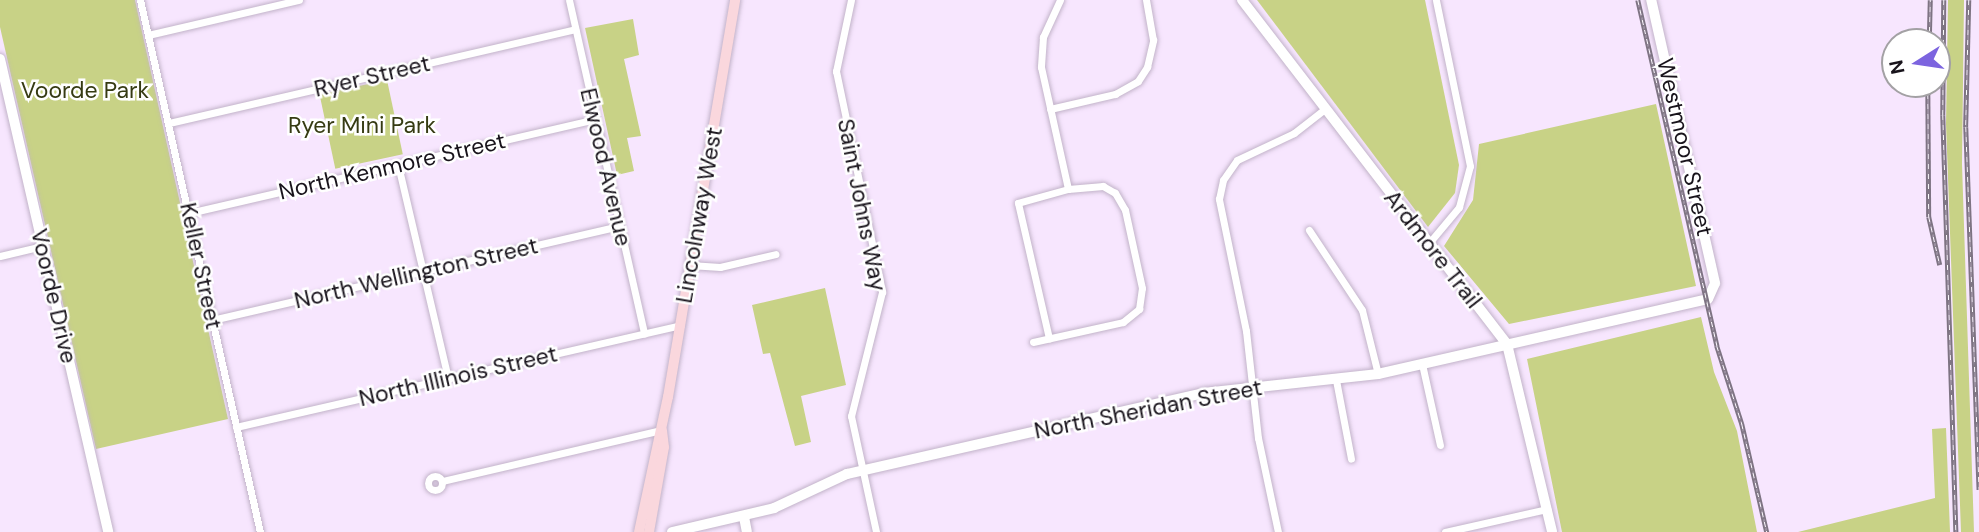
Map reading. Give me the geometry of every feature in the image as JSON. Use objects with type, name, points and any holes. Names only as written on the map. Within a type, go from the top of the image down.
[{"type":"main road","name":"Lincolnway West","points":[[639,532],[654,447],[662,430],[735,0]]},
{"type":"main road","name":"Lincolnway West","points":[[649,532],[664,447],[662,430]]},
{"type":"street","name":"Keller Street","points":[[140,0],[260,532]]},
{"type":"street","points":[[148,35],[299,0]]},
{"type":"street","name":"Elwood Avenue","points":[[569,0],[644,334]]},
{"type":"street","name":"Saint Johns Way","points":[[851,0],[836,71],[882,292],[852,399],[853,426],[876,532]]},
{"type":"street","points":[[1060,0],[1042,44],[1049,109],[1068,189]]},
{"type":"street","points":[[1049,109],[1115,94],[1138,81],[1147,67],[1153,40],[1146,0]]},
{"type":"street","name":"Ardmore Trail","points":[[1242,0],[1323,110],[1507,344],[1552,532]]},
{"type":"street","points":[[1429,243],[1459,207],[1470,166],[1436,0]]},
{"type":"street","name":"Westmoor Street","points":[[1651,0],[1715,283],[1713,295]]},
{"type":"street","name":"Ryer Street","points":[[169,123],[575,29]]},
{"type":"street","name":"Voorde Drive","points":[[0,59],[108,532]]},
{"type":"street","points":[[1278,532],[1252,387],[1246,331],[1219,210],[1220,190],[1237,160],[1294,133],[1323,110]]},
{"type":"street","name":"North Kenmore Street","points":[[189,213],[595,119]]},
{"type":"street","points":[[398,165],[448,379]]},
{"type":"street","points":[[1033,342],[1124,322],[1139,309],[1143,296],[1120,199],[1098,185],[1068,189],[1018,203],[1049,338]]},
{"type":"street","name":"North Wellington Street","points":[[212,320],[619,226]]},
{"type":"street","points":[[1309,230],[1363,310],[1378,374]]},
{"type":"street","points":[[0,256],[42,246]]},
{"type":"street","points":[[690,265],[720,267],[776,254]]},
{"type":"street","name":"North Sheridan Street","points":[[672,532],[744,517],[862,471],[1204,393],[1378,374],[1713,295]]},
{"type":"street","name":"North Illinois Street","points":[[236,427],[680,325]]},
{"type":"street","points":[[1422,365],[1440,445]]},
{"type":"street","points":[[1336,380],[1351,459]]},
{"type":"street","points":[[442,481],[662,430]]},
{"type":"street","points":[[1445,532],[1547,509]]},
{"type":"street","points":[[744,517],[747,532]]},
{"type":"green space","name":"Voorde Park","points":[[0,0],[135,0],[228,419],[96,449],[0,27]]},
{"type":"green space","points":[[1257,0],[1425,0],[1459,165],[1455,193],[1428,227]]},
{"type":"green space","points":[[1948,0],[1964,0],[1962,164],[1974,532],[1961,532],[1946,124],[1946,98],[1951,98],[1951,28],[1948,28]]},
{"type":"green space","points":[[633,19],[639,55],[624,59],[641,136],[627,138],[634,171],[617,175],[585,28]]},
{"type":"green space","name":"Ryer Mini Park","points":[[387,80],[403,154],[335,169],[320,94]]},
{"type":"green space","points":[[1656,104],[1696,286],[1509,324],[1444,246],[1473,200],[1479,144]]},
{"type":"green space","points":[[825,288],[846,385],[801,396],[811,442],[795,446],[770,353],[763,354],[752,305]]},
{"type":"green space","points":[[1701,317],[1714,372],[1737,431],[1757,532],[1562,532],[1527,359]]},
{"type":"green space","points":[[1946,428],[1950,532],[1798,532],[1935,498],[1932,429]]},
{"type":"railway","points":[[1638,0],[1717,346],[1742,424],[1767,532]]},
{"type":"railway","points":[[1929,28],[1930,0]]},
{"type":"railway","points":[[1944,0],[1943,115],[1956,532]]},
{"type":"railway","points":[[1969,0],[1966,127],[1979,490]]},
{"type":"railway","points":[[1928,98],[1929,217],[1940,265]]}]
